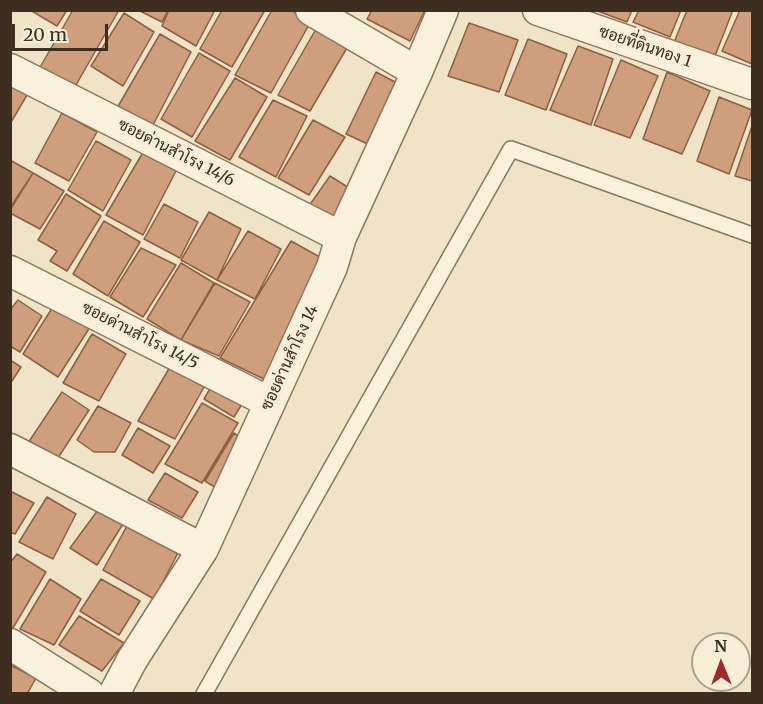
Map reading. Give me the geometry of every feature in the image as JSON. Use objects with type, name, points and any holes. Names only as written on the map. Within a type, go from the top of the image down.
[{"type":"street","points":[[311,10],[417,72]]},
{"type":"street","name":"ซอยด่านสำโรง 14","points":[[114,693],[132,660],[203,549],[332,267],[341,237],[417,72],[442,10]]},
{"type":"street","name":"ซอยที่ดินทอง 1","points":[[538,10],[753,84]]},
{"type":"street","name":"ซอยด่านสำโรง 14/6","points":[[10,69],[341,237]]},
{"type":"street","name":"ซอยด่านสำโรง 14/5","points":[[10,271],[269,402]]},
{"type":"street","points":[[10,449],[203,549]]},
{"type":"street","points":[[10,644],[89,693]]},
{"type":"lane","points":[[204,693],[511,149],[753,235]]},
{"type":"building","points":[[30,10],[67,10],[57,26]]},
{"type":"building","points":[[73,10],[119,10],[76,85],[39,69]]},
{"type":"building","points":[[138,10],[168,10],[162,22]]},
{"type":"building","points":[[169,10],[215,10],[196,46],[162,26]]},
{"type":"building","points":[[222,10],[265,10],[232,67],[200,49]]},
{"type":"building","points":[[272,10],[291,10],[310,23],[271,93],[235,75]]},
{"type":"building","points":[[372,10],[425,10],[410,41],[367,19]]},
{"type":"building","points":[[595,10],[632,10],[627,22]]},
{"type":"building","points":[[639,10],[681,10],[670,37],[633,22]]},
{"type":"building","points":[[687,10],[733,10],[713,61],[673,45]]},
{"type":"building","points":[[740,10],[752,10],[752,64],[722,51]]},
{"type":"building","points":[[124,13],[154,32],[123,86],[91,66]]},
{"type":"building","points":[[469,23],[518,40],[499,92],[448,76]]},
{"type":"building","points":[[316,29],[348,46],[310,111],[278,95]]},
{"type":"building","points":[[160,34],[191,52],[152,127],[117,108]]},
{"type":"building","points":[[528,39],[567,54],[546,110],[505,95]]},
{"type":"building","points":[[578,46],[613,59],[591,125],[550,110]]},
{"type":"building","points":[[199,53],[230,71],[192,137],[161,119]]},
{"type":"building","points":[[621,60],[658,76],[630,138],[594,125]]},
{"type":"building","points":[[376,72],[397,83],[372,146],[346,134]]},
{"type":"building","points":[[667,72],[710,91],[682,154],[643,139]]},
{"type":"building","points":[[235,78],[267,97],[230,160],[195,141]]},
{"type":"building","points":[[10,81],[30,90],[10,124]]},
{"type":"building","points":[[719,97],[752,110],[729,174],[697,161]]},
{"type":"building","points":[[273,100],[307,116],[276,177],[239,157]]},
{"type":"building","points":[[62,113],[97,132],[69,181],[35,163]]},
{"type":"building","points":[[313,120],[345,137],[309,195],[278,178]]},
{"type":"building","points":[[752,126],[752,181],[735,176]]},
{"type":"building","points":[[96,141],[131,160],[103,211],[68,190]]},
{"type":"building","points":[[145,149],[177,169],[143,235],[106,215]]},
{"type":"building","points":[[10,160],[33,173],[10,208]]},
{"type":"building","points":[[33,173],[64,191],[40,229],[10,213]]},
{"type":"building","points":[[330,176],[354,191],[338,230],[304,213]]},
{"type":"building","points":[[66,194],[101,216],[67,271],[50,261],[57,251],[38,240]]},
{"type":"building","points":[[164,204],[198,222],[180,258],[144,239]]},
{"type":"building","points":[[209,212],[241,229],[217,280],[181,260]]},
{"type":"building","points":[[104,221],[140,242],[108,296],[73,274]]},
{"type":"building","points":[[248,231],[281,249],[255,299],[217,280]]},
{"type":"building","points":[[291,241],[327,261],[264,379],[220,358]]},
{"type":"building","points":[[141,248],[176,265],[143,317],[110,297]]},
{"type":"building","points":[[181,263],[214,283],[181,340],[147,319]]},
{"type":"building","points":[[215,283],[250,302],[219,356],[181,340]]},
{"type":"building","points":[[18,300],[42,316],[20,352],[10,346],[10,310]]},
{"type":"building","points":[[56,302],[92,324],[58,377],[23,354]]},
{"type":"building","points":[[92,334],[126,354],[99,401],[63,383]]},
{"type":"building","points":[[10,360],[21,367],[10,384]]},
{"type":"building","points":[[170,367],[204,387],[175,439],[138,421]]},
{"type":"building","points":[[211,387],[242,404],[234,417],[204,399]]},
{"type":"building","points":[[62,392],[89,410],[56,461],[28,443]]},
{"type":"building","points":[[202,403],[238,423],[202,483],[165,464]]},
{"type":"building","points":[[98,406],[131,423],[115,452],[94,452],[77,440]]},
{"type":"building","points":[[138,428],[170,446],[153,473],[122,455]]},
{"type":"building","points":[[234,433],[247,442],[224,493],[205,481]]},
{"type":"building","points":[[165,473],[198,492],[182,518],[148,500]]},
{"type":"building","points":[[10,491],[34,503],[15,534],[10,532]]},
{"type":"building","points":[[47,497],[76,514],[53,559],[19,542]]},
{"type":"building","points":[[98,510],[123,524],[97,565],[70,548]]},
{"type":"building","points":[[128,524],[179,551],[154,599],[103,570]]},
{"type":"building","points":[[17,554],[46,572],[13,628],[10,626],[10,563]]},
{"type":"building","points":[[50,579],[81,599],[54,645],[20,629]]},
{"type":"building","points":[[101,579],[140,601],[119,635],[80,611]]},
{"type":"building","points":[[79,616],[124,643],[102,671],[59,645]]},
{"type":"building","points":[[10,665],[36,678],[27,694],[10,694]]}]
